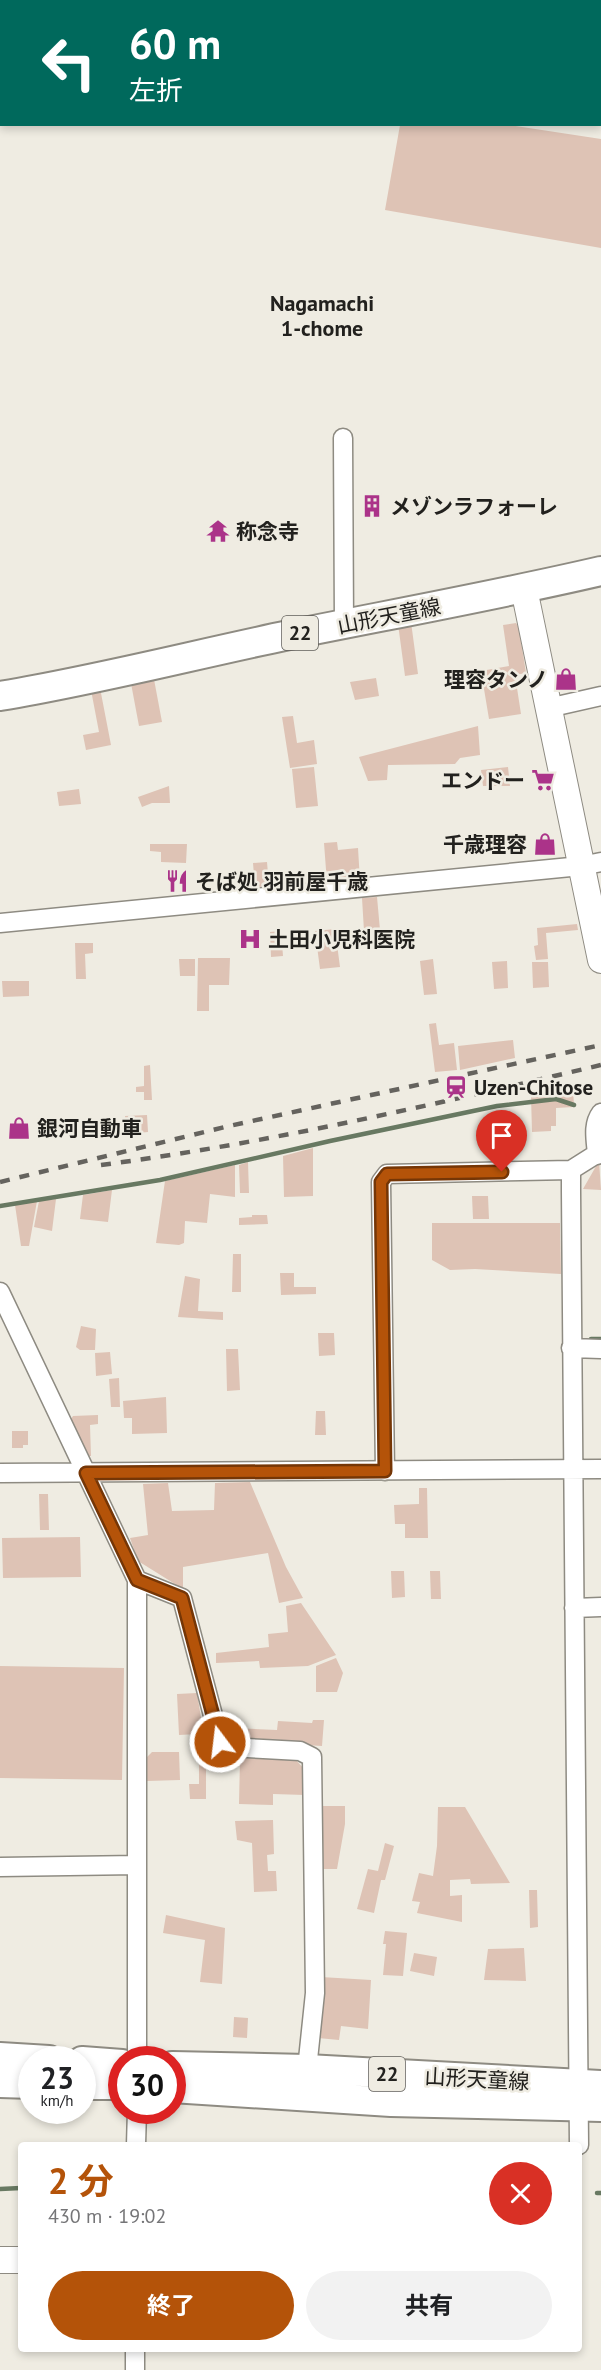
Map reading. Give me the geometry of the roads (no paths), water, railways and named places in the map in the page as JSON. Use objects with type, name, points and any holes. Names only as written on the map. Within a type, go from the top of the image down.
[{"type":"main road","name":"山形天童線","points":[[0,696],[524,589],[601,571]]},
{"type":"main road","points":[[0,2057],[18,2058]]},
{"type":"main road","name":"山形天童線","points":[[186,2066],[307,2070],[589,2096]]},
{"type":"main road","points":[[0,2083],[18,2084]]},
{"type":"main road","name":"22","points":[[186,2089],[392,2102],[589,2096]]},
{"type":"street","points":[[343,438],[344,625]]},
{"type":"street","points":[[524,589],[548,708],[591,864],[601,960]]},
{"type":"street","points":[[548,708],[601,696]]},
{"type":"street","points":[[0,923],[591,864]]},
{"type":"street","points":[[385,1471],[381,1182],[387,1174],[571,1170],[599,1153],[595,1130],[601,1113]]},
{"type":"street","points":[[571,1170],[574,1608],[589,2096],[580,2142]]},
{"type":"street","points":[[0,1292],[137,1580],[137,2046]]},
{"type":"street","points":[[571,1348],[601,1348]]},
{"type":"street","points":[[0,1473],[601,1468]]},
{"type":"street","points":[[137,1580],[182,1598],[220,1742],[229,1747],[300,1751],[312,1757],[315,1993],[307,2070]]},
{"type":"street","points":[[574,1608],[601,1607]]},
{"type":"street","points":[[0,1867],[137,1865]]},
{"type":"street","points":[[136,2124],[136,2142]]},
{"type":"street","points":[[0,2260],[18,2260]]},
{"type":"street","points":[[135,2352],[135,2370]]},
{"type":"waterway","points":[[0,1206],[160,1180],[497,1106],[556,1099],[574,1105]]},
{"type":"waterway","points":[[591,1339],[601,1339]]},
{"type":"waterway","points":[[0,2189],[18,2188]]},
{"type":"railway","points":[[0,1182],[229,1126],[601,1045]]},
{"type":"railway","points":[[101,1165],[290,1134],[601,1065]]},
{"type":"place","name":"メゾンラフォーレ","points":[[372,506]]},
{"type":"place","name":"称念寺","points":[[218,531]]},
{"type":"place","name":"理容タンノ","points":[[566,679]]},
{"type":"place","name":"エンドー","points":[[543,780]]},
{"type":"place","name":"千歳理容","points":[[545,844]]},
{"type":"place","name":"そば処 羽前屋千歳","points":[[177,881]]},
{"type":"place","name":"土田小児科医院","points":[[250,939]]},
{"type":"place","name":"Uzen-Chitose","points":[[456,1087]]},
{"type":"place","name":"銀河自動車","points":[[19,1128]]},
{"type":"district","name":"Nagamachi 1-chome","points":[[322,316]]}]
